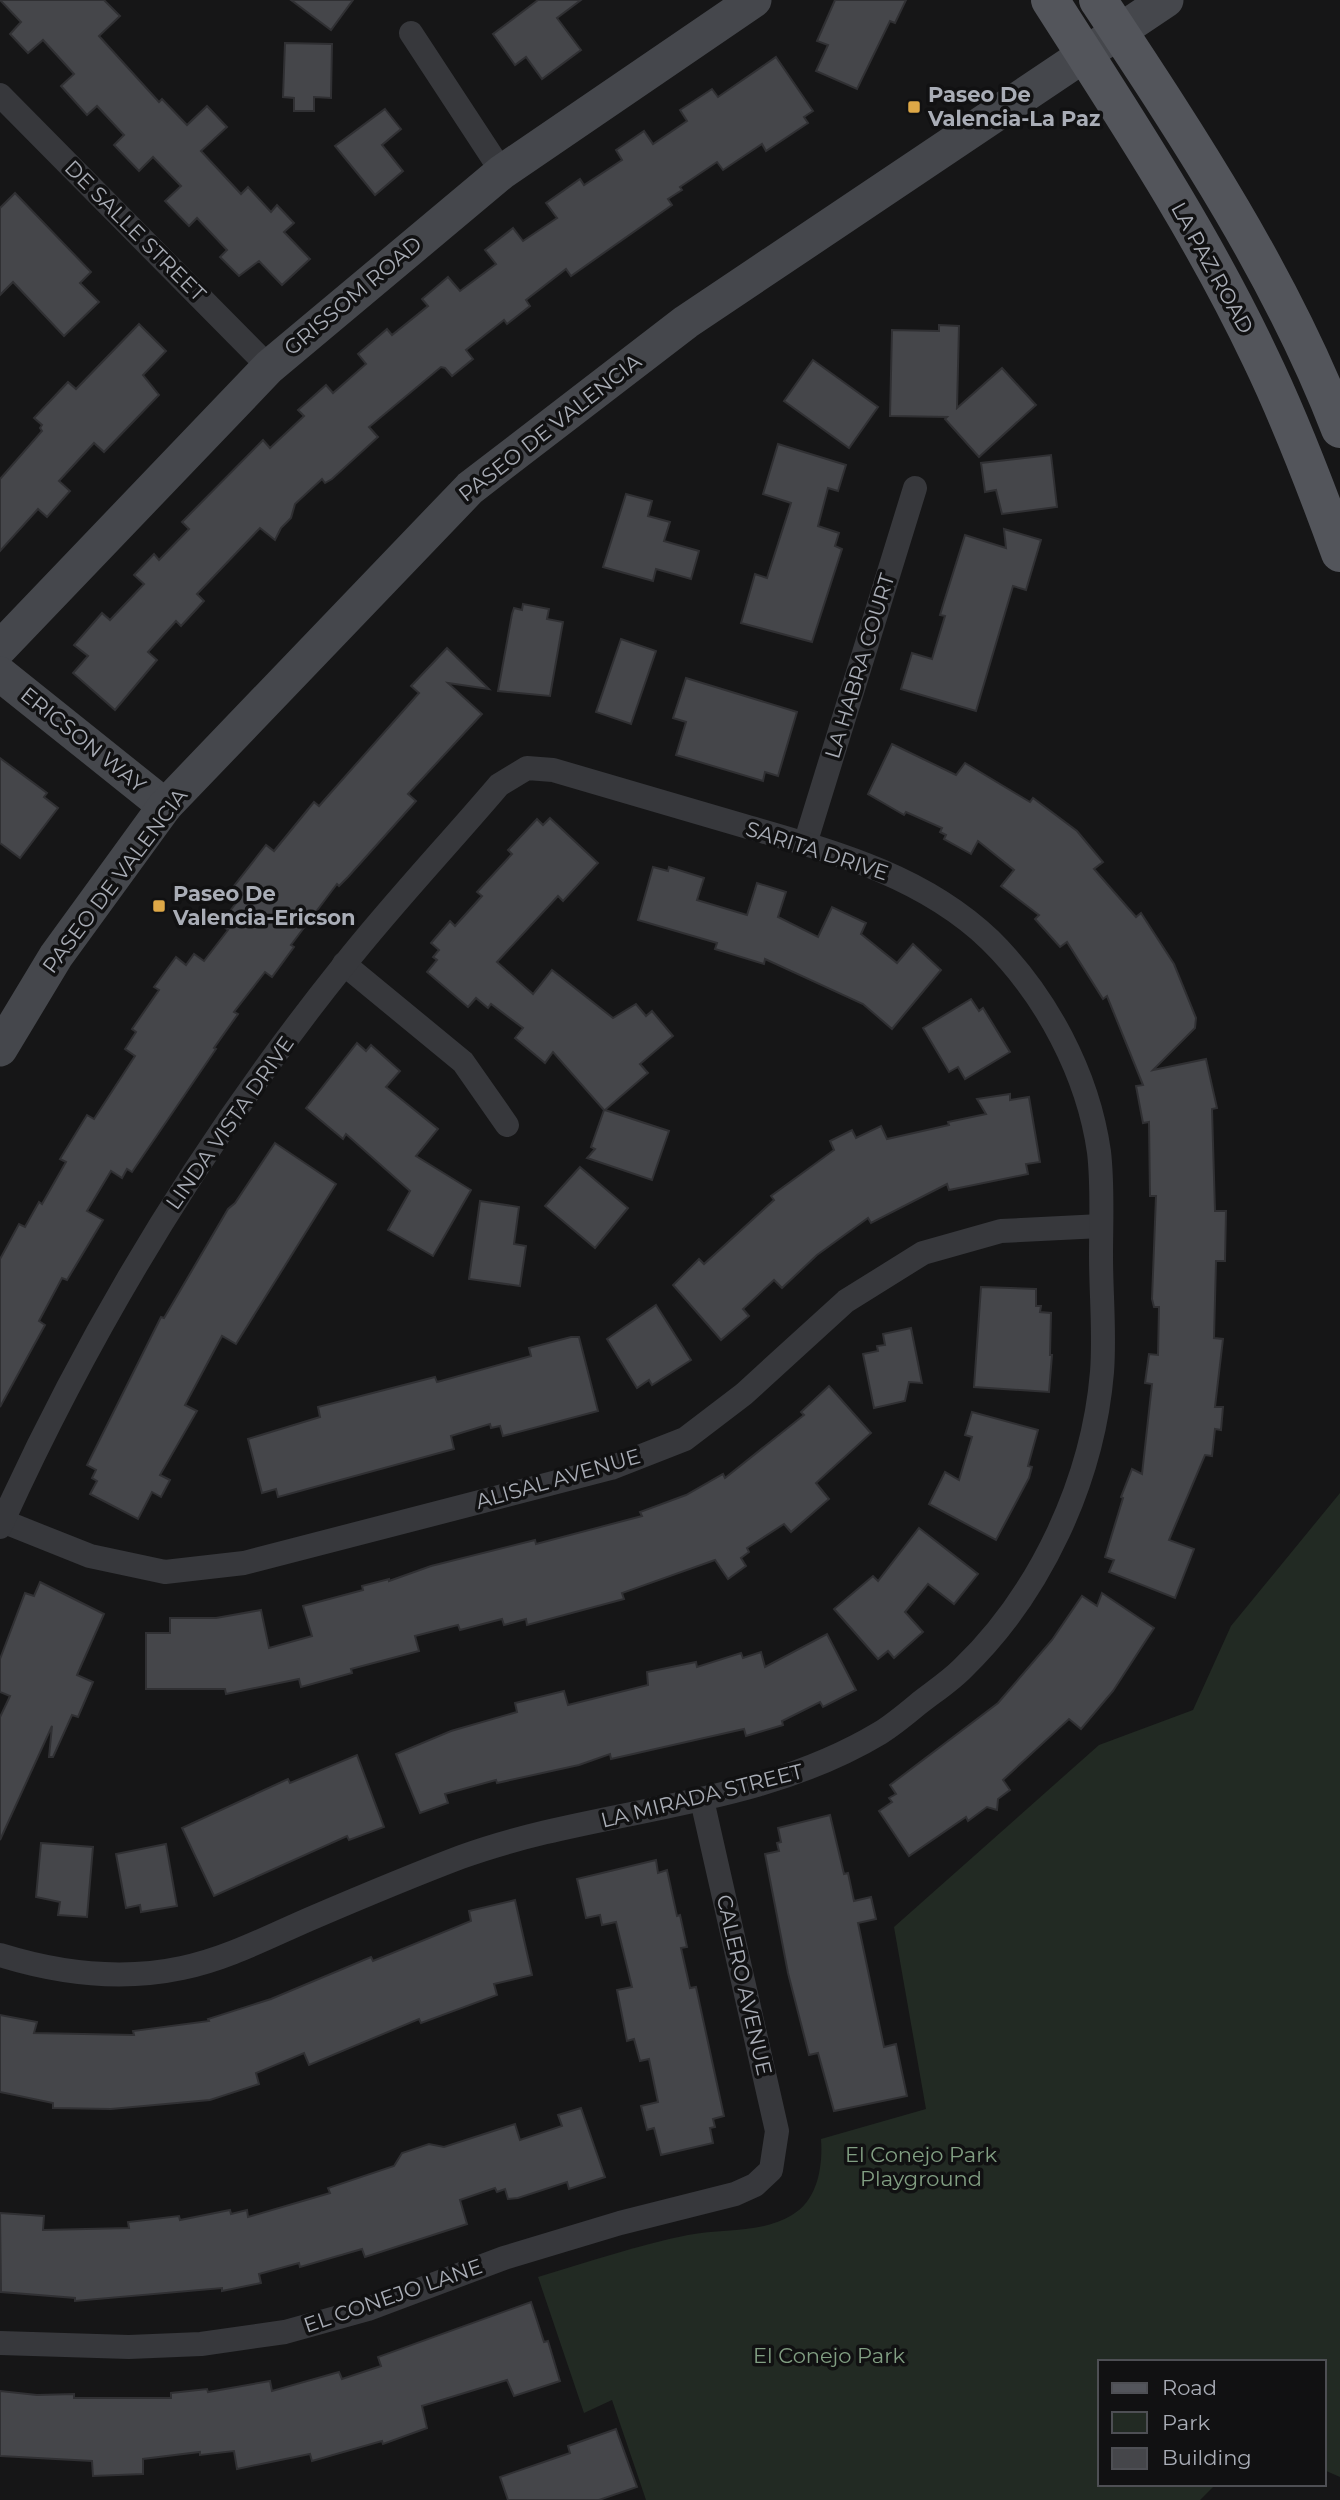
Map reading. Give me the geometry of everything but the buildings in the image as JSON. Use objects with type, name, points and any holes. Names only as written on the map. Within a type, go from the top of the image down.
[{"type":"main road","name":"GRISSOM ROAD","points":[[0,649],[269,367],[502,172],[754,0]]},
{"type":"main road","name":"LA PAZ ROAD","points":[[1050,0],[1164,180],[1259,355],[1294,430],[1340,553]]},
{"type":"main road","name":"LA PAZ ROAD","points":[[1098,0],[1190,141],[1244,232],[1304,344],[1340,429]]},
{"type":"main road","name":"PASEO DE VALENCIA","points":[[0,1049],[56,956],[166,806],[470,488],[686,322],[1166,0]]},
{"type":"main road","name":"ERICSON WAY","points":[[0,674],[166,806]]},
{"type":"street","points":[[411,33],[502,172]]},
{"type":"street","name":"DE SALLE STREET","points":[[0,95],[269,367]]},
{"type":"street","name":"LA HABRA COURT","points":[[805,844],[915,488]]},
{"type":"street","name":"SARITA DRIVE","points":[[527,768],[552,770],[877,867],[935,898],[989,939],[1041,1000],[1079,1076],[1099,1151],[1101,1226]]},
{"type":"street","name":"LINDA VISTA DRIVE","points":[[1,1524],[74,1372],[154,1233],[235,1110],[344,964],[499,785],[527,768]]},
{"type":"street","points":[[344,964],[463,1062],[508,1125]]},
{"type":"street","name":"ALISAL AVENUE","points":[[1,1524],[90,1556],[165,1572],[244,1563],[611,1468],[685,1439],[744,1394],[846,1301],[923,1253],[1001,1231],[1101,1226]]},
{"type":"street","name":"LA MIRADA STREET","points":[[0,1955],[38,1966],[106,1975],[183,1968],[253,1944],[394,1882],[472,1854],[552,1832],[702,1800],[809,1770],[884,1731],[962,1669],[1020,1601],[1059,1532],[1087,1458],[1102,1372],[1101,1226]]},
{"type":"street","name":"CALERO AVENUE","points":[[702,1800],[777,2131],[771,2170]]},
{"type":"street","name":"EL CONEJO LANE","points":[[0,2343],[130,2347],[201,2344],[285,2332],[368,2309],[504,2258],[620,2223],[735,2194],[755,2185],[771,2170]]},
{"type":"green space","points":[[1340,1493],[1340,2477],[1326,2471],[1326,2360],[1098,2360],[1098,2486],[1214,2486],[1200,2500],[646,2500],[612,2400],[584,2413],[538,2277],[669,2239],[755,2228],[780,2221],[801,2209],[813,2191],[820,2171],[821,2139],[926,2109],[894,1927],[1099,1745],[1193,1710],[1231,1626]]},
{"type":"place","name":"Paseo De Valencia-La Paz","points":[[914,107]]},
{"type":"place","name":"Paseo De Valencia-Ericson","points":[[159,906]]},
{"type":"park label","name":"El Conejo Park Playground","points":[[921,2167]]},
{"type":"park label","name":"El Conejo Park","points":[[829,2356]]}]
